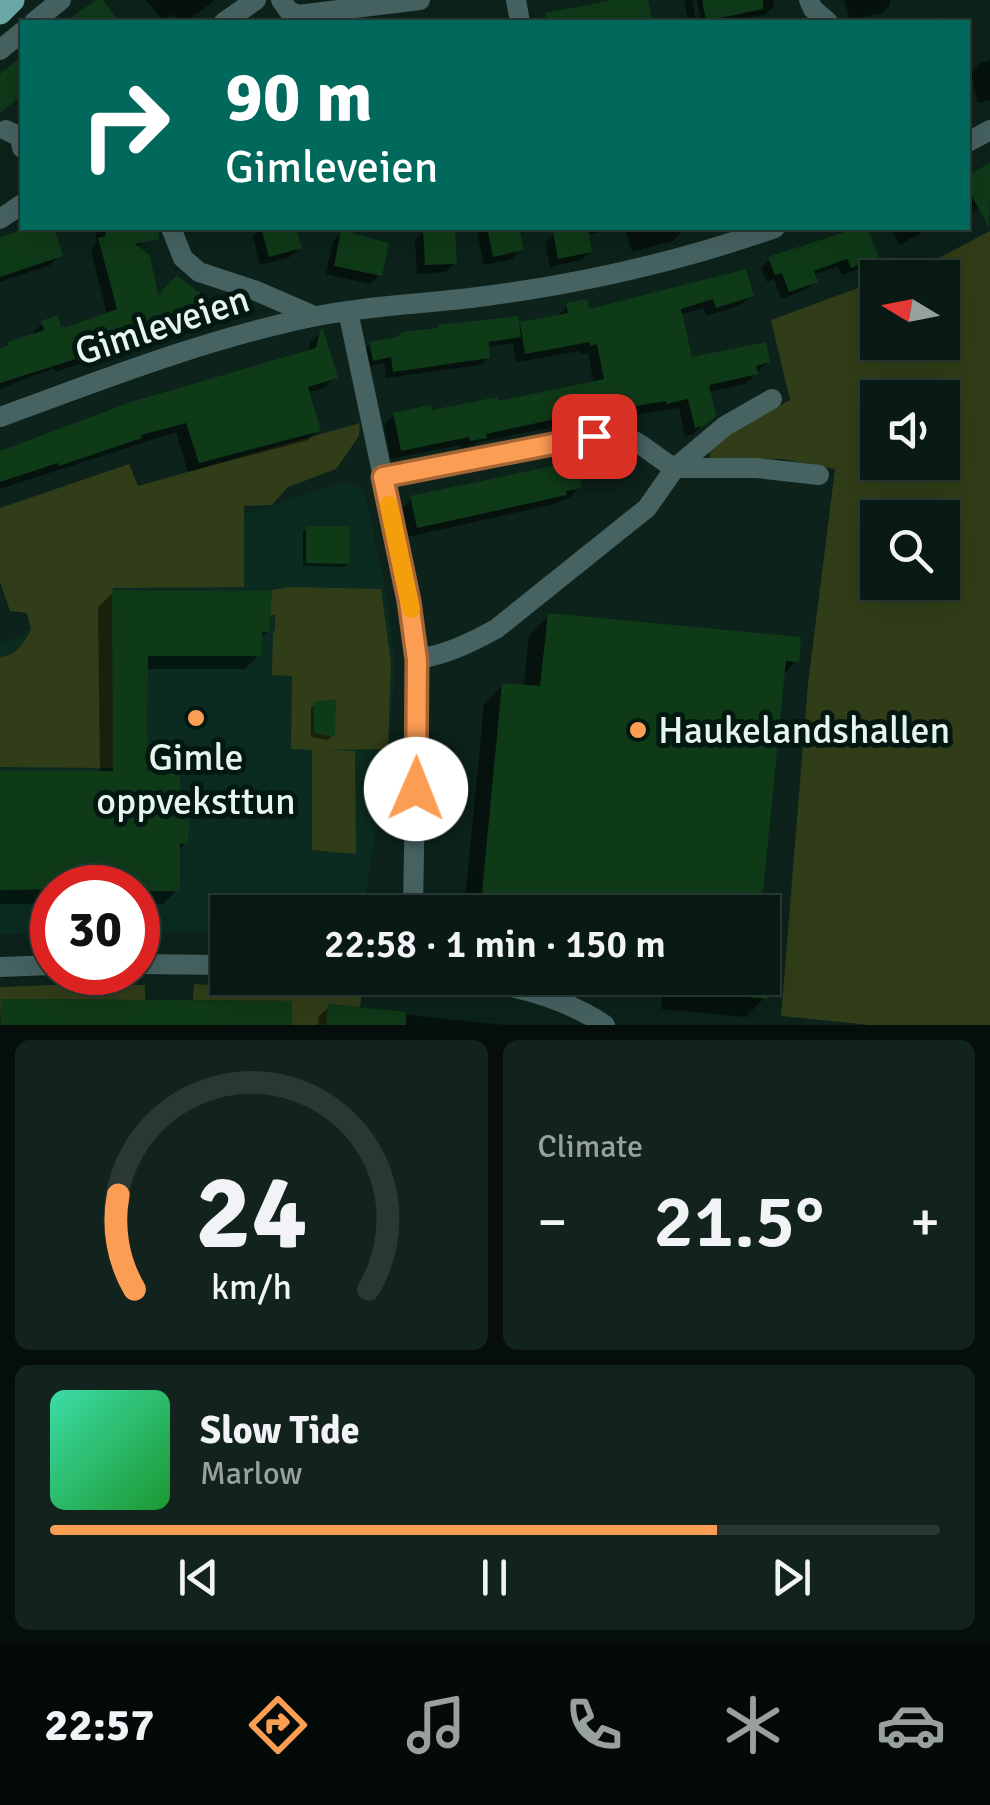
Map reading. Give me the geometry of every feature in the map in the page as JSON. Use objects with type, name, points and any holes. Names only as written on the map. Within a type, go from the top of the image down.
[{"type":"main road","points":[[0,12],[12,0]]},
{"type":"street","points":[[36,20],[61,0]]},
{"type":"street","points":[[227,20],[256,0]]},
{"type":"street","points":[[281,0],[298,15],[420,0]]},
{"type":"street","points":[[809,0],[812,9],[826,20]]},
{"type":"street","points":[[0,50],[20,34]]},
{"type":"street","points":[[172,230],[183,258],[199,272],[314,316]]},
{"type":"street","name":"Gimleveien","points":[[0,416],[232,337],[314,316],[483,297],[612,275],[700,253],[769,230]]},
{"type":"street","points":[[348,311],[409,601],[417,660],[413,895]]},
{"type":"street","points":[[417,660],[438,656],[496,630],[647,508],[676,468],[725,426],[772,399]]},
{"type":"street","points":[[383,477],[610,434],[634,440],[655,458],[676,468],[758,468],[819,476]]},
{"type":"street","points":[[160,964],[210,966]]},
{"type":"street","points":[[0,966],[30,966]]},
{"type":"street","points":[[538,995],[606,1025]]},
{"type":"shaded area","points":[[990,231],[990,1025],[870,1025],[781,1016],[808,684],[835,469],[782,459],[709,458],[713,443],[790,400],[771,320],[860,287],[860,360],[960,360],[960,260],[935,260]]},
{"type":"shaded area","points":[[360,423],[359,436],[336,469],[288,487],[272,505],[244,506],[244,587],[113,588],[114,768],[0,767],[0,657],[15,651],[31,630],[27,613],[10,611],[0,582],[0,508],[129,464],[138,486]]},
{"type":"shaded area","name":"Gimle oppveksttun","points":[[344,482],[360,486],[366,496],[387,598],[395,666],[390,735],[366,895],[210,895],[210,931],[160,933],[160,865],[30,865],[30,934],[0,934],[0,645],[24,634],[57,603],[184,534]]},
{"type":"shaded area","points":[[381,589],[391,662],[388,749],[327,750],[355,751],[356,854],[312,850],[312,750],[291,749],[292,676],[272,675],[272,590]]},
{"type":"shaded area","points":[[194,984],[210,985],[210,995],[362,995],[360,1007],[328,1004],[326,1025],[292,1025],[291,1001],[193,1000]]},
{"type":"shaded area","points":[[30,986],[30,995],[145,995],[145,1000],[1,999],[0,1025],[0,987]]},
{"type":"building","points":[[96,0],[103,0],[118,20],[68,20]]},
{"type":"building","points":[[613,0],[648,0],[652,20],[546,20],[545,13]]},
{"type":"building","points":[[702,0],[763,0],[763,9],[706,20]]},
{"type":"building","points":[[20,58],[20,97],[0,113],[0,74]]},
{"type":"building","points":[[990,163],[989,228],[970,193],[970,174]]},
{"type":"building","points":[[22,230],[55,230],[63,256],[0,277],[0,237]]},
{"type":"building","points":[[104,230],[158,230],[160,239],[135,244],[150,255],[158,295],[177,275],[213,304],[217,318],[0,383],[0,348],[44,330],[41,321],[58,315],[61,327],[67,327],[117,309],[98,238],[106,236]]},
{"type":"building","points":[[262,230],[297,230],[302,248],[269,257]]},
{"type":"building","points":[[341,230],[389,243],[382,276],[334,266]]},
{"type":"building","points":[[423,230],[455,230],[457,264],[425,265]]},
{"type":"building","points":[[487,230],[519,230],[524,250],[493,257]]},
{"type":"building","points":[[588,230],[592,252],[558,259],[553,232]]},
{"type":"building","points":[[851,230],[868,230],[879,257],[860,260],[860,264],[851,268],[847,259],[814,271],[818,282],[789,292],[782,273],[775,275],[768,257]]},
{"type":"building","points":[[746,269],[754,296],[716,308],[713,299],[681,309],[692,357],[766,342],[770,362],[756,366],[758,374],[709,385],[716,416],[704,426],[695,428],[688,399],[551,420],[486,434],[487,438],[470,441],[469,437],[401,451],[393,413],[497,397],[498,401],[604,379],[597,344],[525,354],[520,322],[568,313],[566,303],[587,299],[589,309]]},
{"type":"building","points":[[234,298],[239,314],[221,320],[214,301]]},
{"type":"building","points":[[518,316],[521,337],[489,342],[490,358],[393,372],[391,357],[373,361],[369,342],[438,325]]},
{"type":"building","points":[[323,329],[338,378],[308,387],[321,431],[199,463],[186,423],[0,482],[0,451],[131,402],[316,348]]},
{"type":"building","points":[[576,461],[582,488],[566,491],[567,495],[417,528],[410,496]]},
{"type":"building","points":[[306,526],[350,526],[350,564],[306,563]]},
{"type":"building","points":[[112,590],[271,591],[270,632],[262,632],[262,656],[148,656],[147,771],[180,772],[180,818],[189,818],[188,844],[180,843],[180,891],[160,891],[160,865],[30,865],[30,890],[0,890],[0,771],[113,771]]},
{"type":"building","name":"Haukelandshallen","points":[[548,613],[801,637],[799,662],[786,661],[763,895],[482,893],[502,683],[540,686]]},
{"type":"building","points":[[336,699],[335,737],[314,733],[314,702]]},
{"type":"building","points":[[726,995],[767,995],[767,999]]},
{"type":"building","points":[[1,999],[292,1001],[292,1025],[1,1025]]},
{"type":"building","points":[[328,1004],[406,1012],[406,1025],[326,1025]]},
{"type":"slow traffic","points":[[389,505],[411,609]]},
{"type":"place","name":"Gimle oppveksttun","points":[[196,718]]},
{"type":"place","name":"Haukelandshallen","points":[[638,730]]},
{"type":"route","points":[[416,789],[417,660],[383,477],[594,436]]}]
